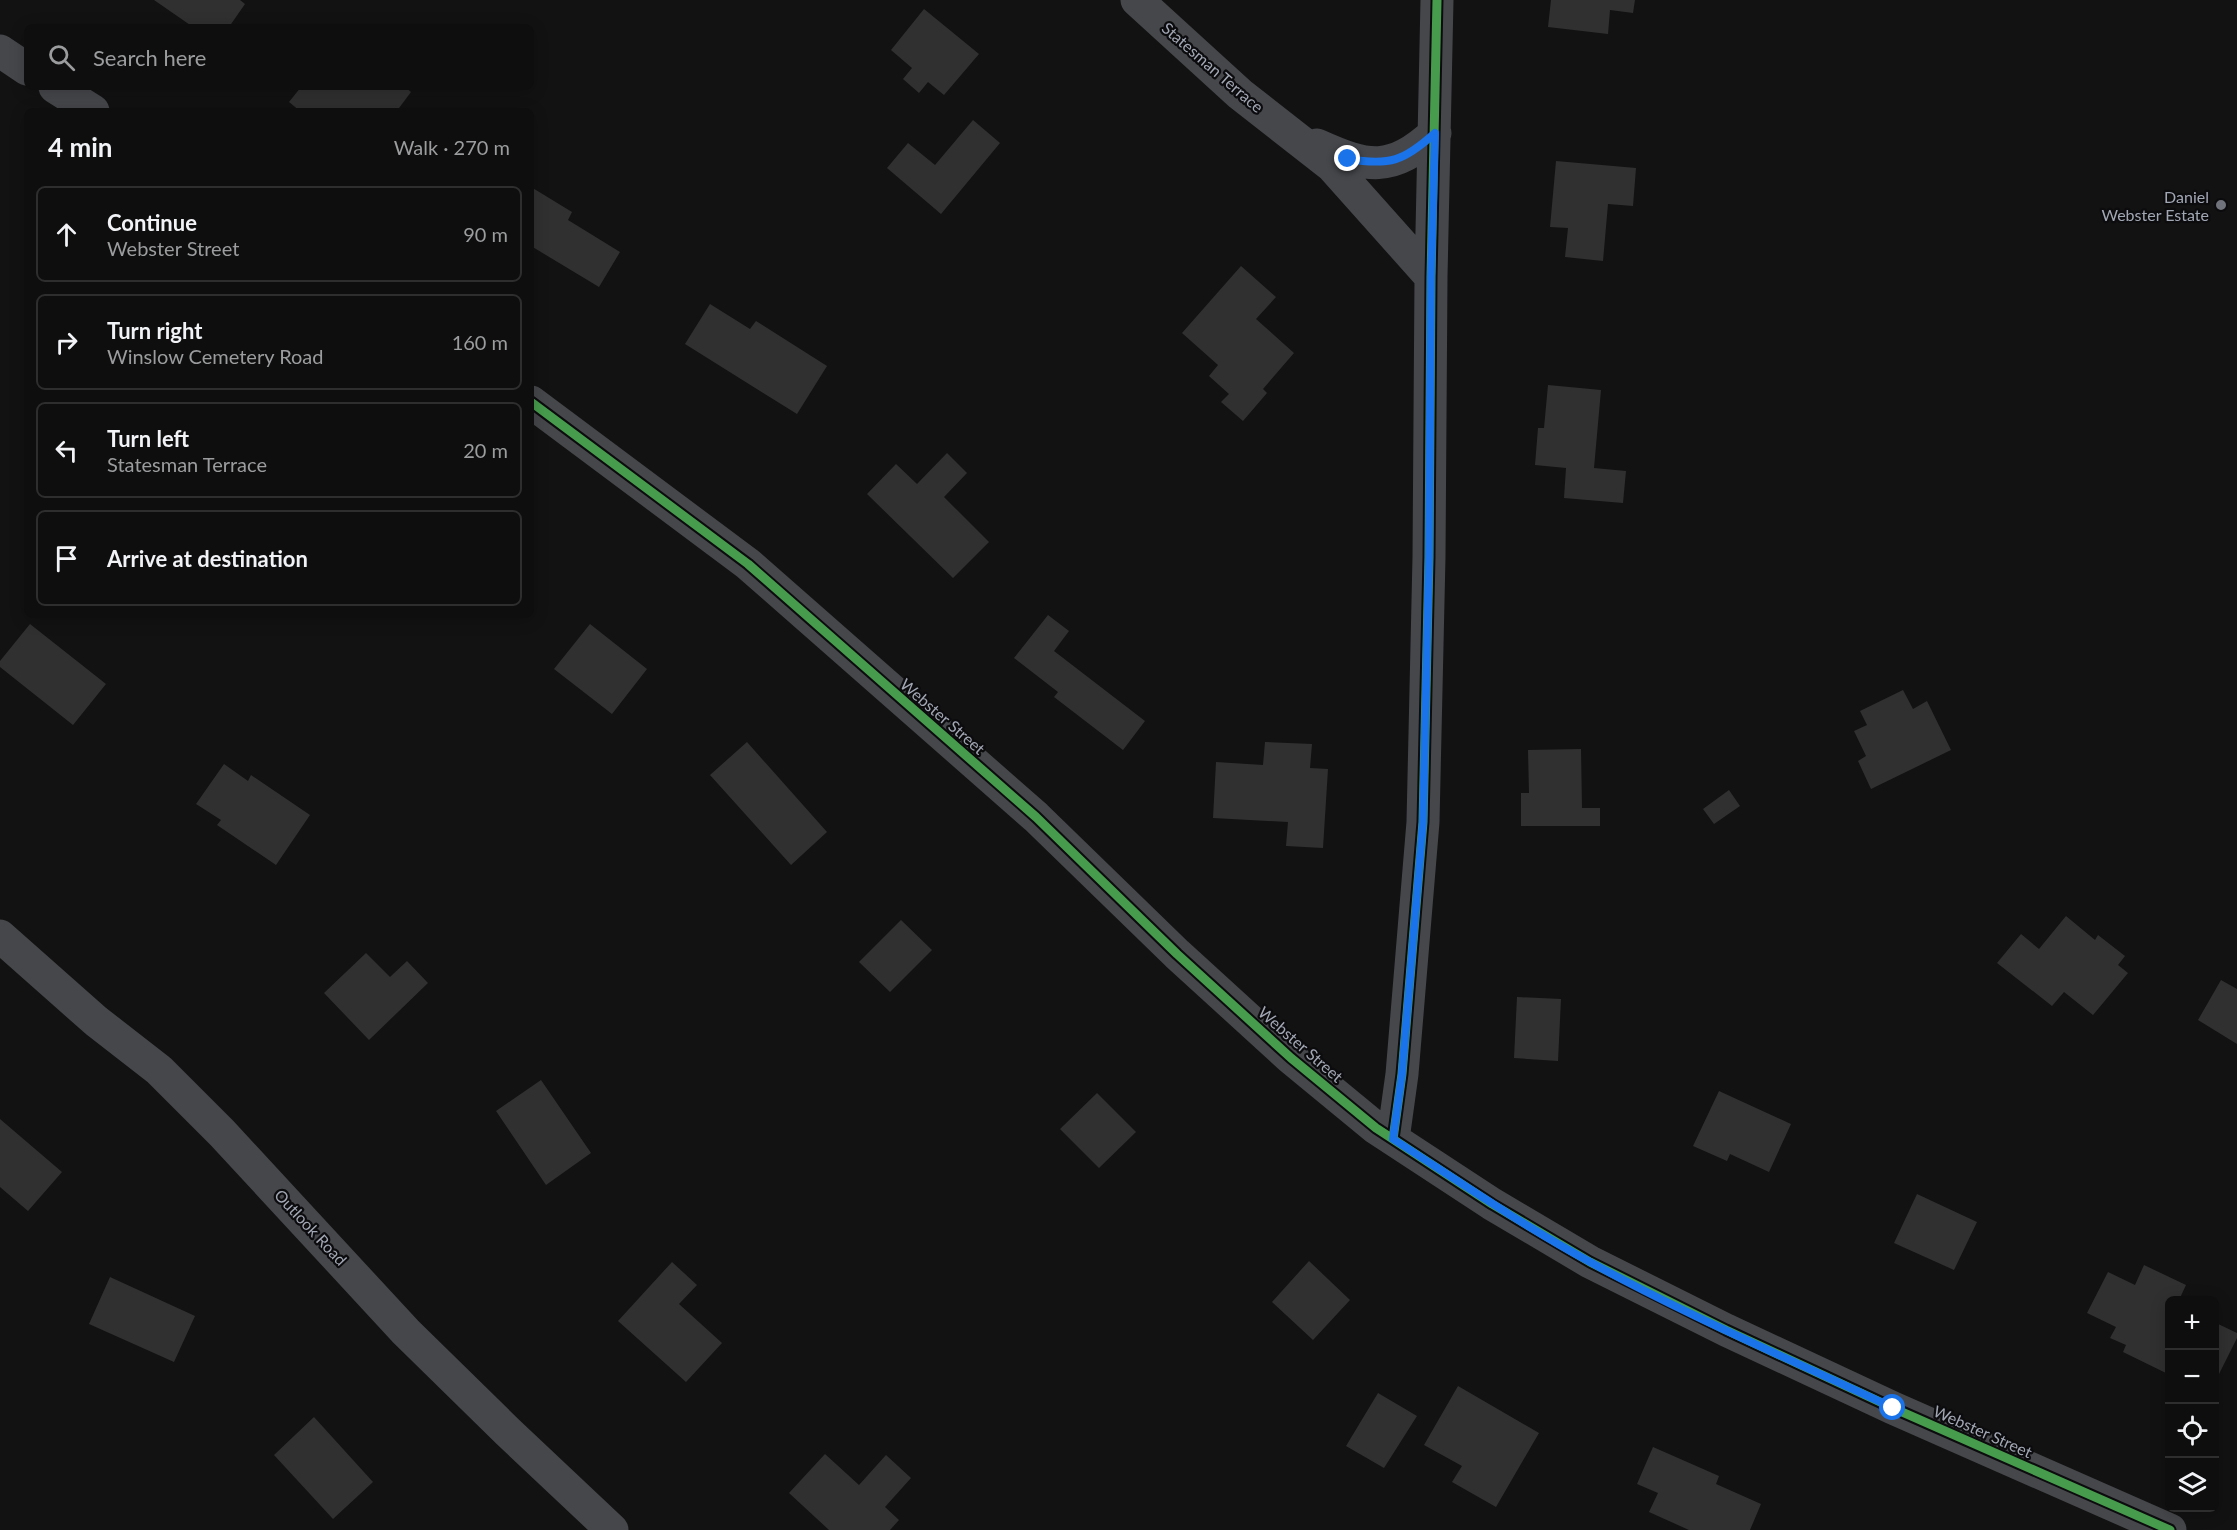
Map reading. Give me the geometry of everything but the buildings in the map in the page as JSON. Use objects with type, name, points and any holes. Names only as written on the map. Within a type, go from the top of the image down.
[{"type":"street","name":"Statesman Terrace","points":[[1137,0],[1240,94],[1332,166],[1431,277]]},
{"type":"street","points":[[1393,1139],[1402,1074],[1423,822],[1437,0]]},
{"type":"street","points":[[0,51],[24,67]]},
{"type":"street","points":[[60,90],[88,108]]},
{"type":"street","name":"Statesman Terrace","points":[[1290,133],[1348,159],[1372,163],[1405,157],[1435,133]]},
{"type":"street","name":"Webster Street","points":[[534,404],[748,564],[1036,817],[1177,954],[1291,1058],[1376,1128],[1492,1204],[1621,1278],[1893,1408],[2170,1530]]},
{"type":"street","name":"Outlook Road","points":[[0,936],[96,1021],[159,1070],[231,1142],[406,1332],[612,1530]]},
{"type":"cycle path","points":[[1393,1139],[1402,1074],[1423,822],[1437,0]]},
{"type":"cycle path","points":[[534,404],[748,564],[1036,817],[1177,954],[1291,1058],[1376,1128],[1492,1204],[1590,1262],[1726,1330],[1893,1408],[2170,1530]]},
{"type":"place","name":"Daniel Webster Estate","points":[[2221,205]]},
{"type":"route","points":[[1348,159],[1372,163],[1405,157],[1435,133],[1423,822],[1402,1074],[1393,1139],[1492,1204],[1590,1262],[1726,1330],[1893,1408]]}]
